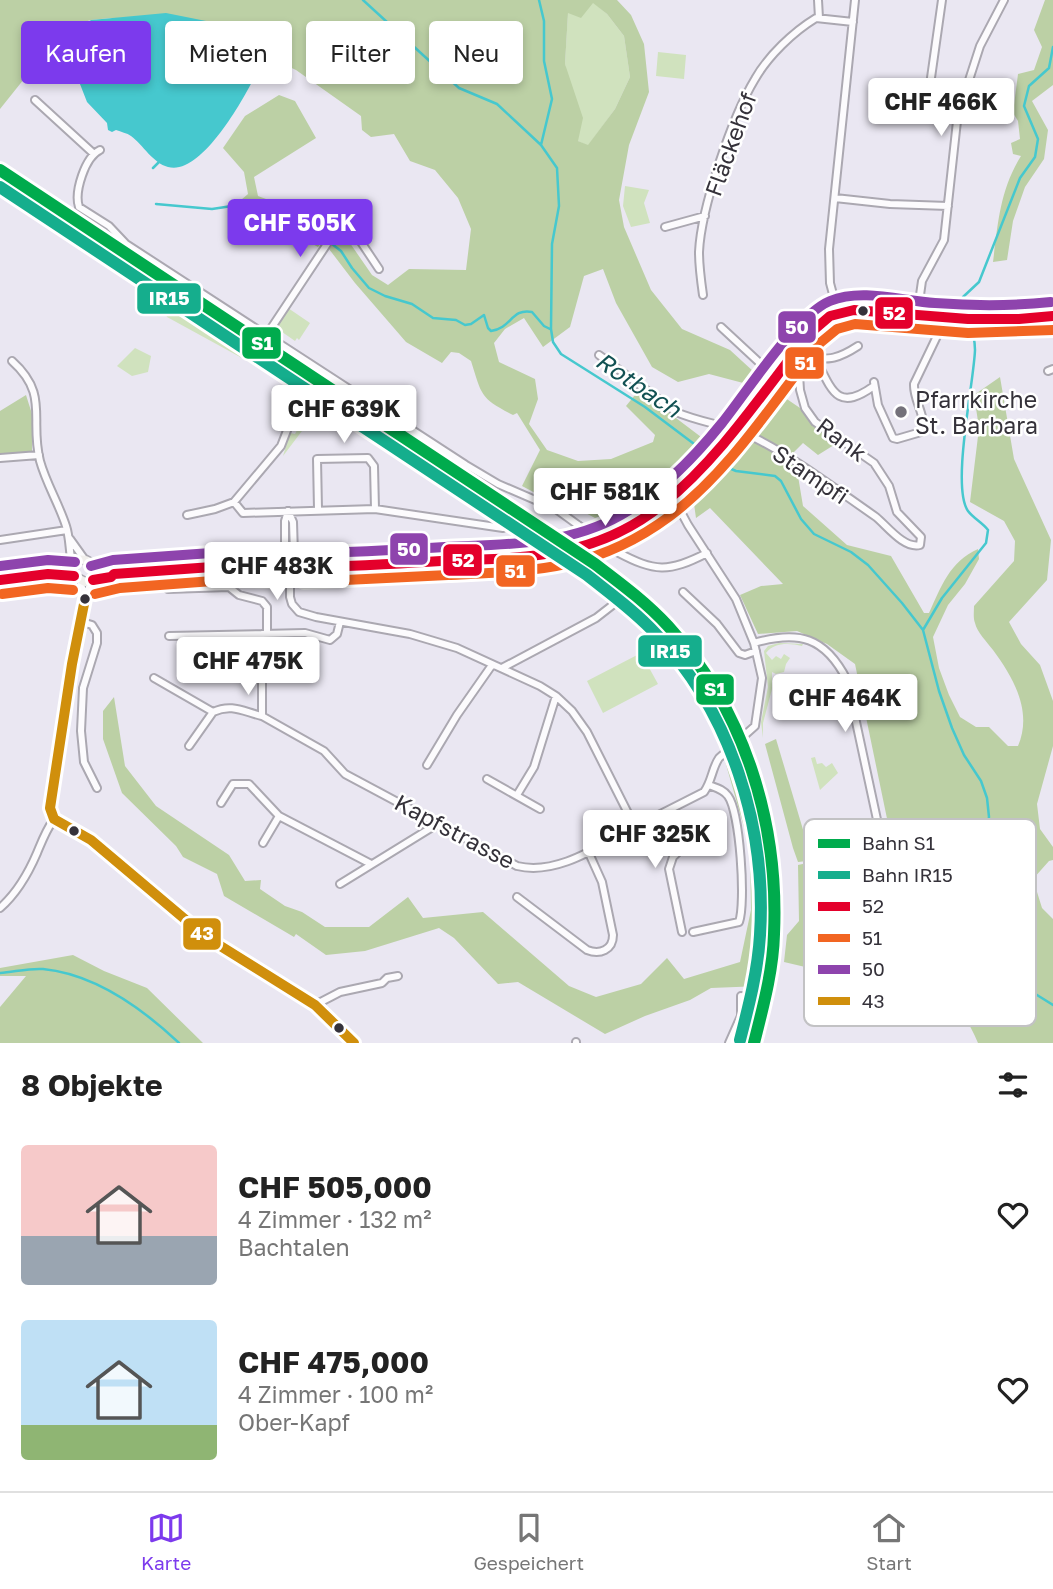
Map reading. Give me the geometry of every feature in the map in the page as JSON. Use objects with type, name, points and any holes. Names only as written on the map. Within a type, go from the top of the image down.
[{"type":"main road","points":[[303,568],[494,559],[567,552],[622,531],[683,488],[714,456],[818,325],[838,313],[859,311],[940,318],[998,319],[1053,316]]},
{"type":"main road","points":[[290,555],[301,560],[303,568],[300,575],[290,580],[279,575],[278,567],[280,560],[290,555]]},
{"type":"main road","points":[[48,574],[85,560],[94,569],[114,574]]},
{"type":"main road","points":[[72,564],[77,578]]},
{"type":"main road","points":[[0,580],[48,574],[92,581],[114,574],[226,566],[278,567]]},
{"type":"main road","points":[[92,581],[94,569]]},
{"type":"street","points":[[818,0],[819,18],[853,22]]},
{"type":"street","points":[[838,313],[828,268],[855,0]]},
{"type":"street","points":[[942,0],[927,106],[959,110]]},
{"type":"street","points":[[917,316],[922,281],[944,240],[959,110],[980,46],[1004,0]]},
{"type":"street","name":"Fläckehof","points":[[664,227],[705,216],[721,159],[755,78],[772,56],[802,29],[819,18]]},
{"type":"street","points":[[35,100],[97,152],[89,159],[77,195],[79,207],[109,226],[125,244],[466,465],[498,484],[556,509],[617,552],[650,568],[662,569],[707,554]]},
{"type":"street","points":[[835,198],[947,206]]},
{"type":"street","points":[[703,295],[699,251],[705,216]]},
{"type":"street","points":[[266,335],[335,232],[348,227],[352,230],[379,269]]},
{"type":"street","points":[[817,361],[827,382],[842,398],[854,398],[874,384],[878,405],[891,436],[897,439],[920,432],[923,421],[914,384],[939,332],[940,318]]},
{"type":"street","points":[[721,327],[772,381]]},
{"type":"street","points":[[796,356],[817,361],[832,359],[858,346]]},
{"type":"street","name":"Stampfi","points":[[598,355],[676,412],[751,436],[877,518]]},
{"type":"street","name":"Rank","points":[[796,356],[805,408],[815,422],[874,463],[889,486],[897,512],[921,537],[920,545],[908,543],[877,518]]},
{"type":"street","points":[[12,361],[27,376],[35,395],[39,455],[44,474],[68,534],[85,560]]},
{"type":"street","points":[[187,515],[234,502],[281,446],[300,397]]},
{"type":"street","points":[[0,458],[39,455]]},
{"type":"street","points":[[318,509],[317,459],[368,458],[374,466],[375,509]]},
{"type":"street","points":[[673,496],[736,599],[755,647]]},
{"type":"street","points":[[234,502],[243,513],[375,509],[503,528]]},
{"type":"street","points":[[288,511],[285,521],[290,555]]},
{"type":"street","points":[[0,540],[68,534]]},
{"type":"street","points":[[68,534],[72,564]]},
{"type":"street","points":[[77,578],[85,599]]},
{"type":"street","points":[[290,580],[292,604],[299,611],[433,640],[502,668],[556,696],[579,719],[635,827]]},
{"type":"street","points":[[92,581],[85,599],[72,664],[50,808],[54,819],[91,840],[206,937],[315,1005],[354,1043]]},
{"type":"street","points":[[168,589],[229,587],[239,594],[262,601],[267,607],[262,716]]},
{"type":"street","points":[[683,592],[717,624],[739,653],[745,655],[755,647],[782,636],[810,640],[823,646],[833,656],[847,680],[877,819]]},
{"type":"street","points":[[502,668],[596,618],[614,604]]},
{"type":"street","points":[[82,622],[92,625],[97,633],[97,643],[83,688],[81,749],[86,768],[97,788]]},
{"type":"street","points":[[169,636],[305,633],[330,640],[337,634],[340,622]]},
{"type":"street","name":"Kapfstrasse","points":[[213,712],[232,707],[262,716],[322,749],[345,774],[512,864],[530,869],[551,868],[704,792],[715,764],[755,726],[762,688],[755,647]]},
{"type":"street","points":[[427,765],[492,665]]},
{"type":"street","points":[[154,678],[213,712],[189,746]]},
{"type":"street","points":[[517,795],[534,766],[556,696]]},
{"type":"street","points":[[487,779],[540,809]]},
{"type":"street","points":[[221,803],[229,787],[243,782],[252,787],[279,816],[371,864]]},
{"type":"street","points":[[693,932],[738,922],[741,916],[742,881],[735,818],[729,797],[721,789],[709,785]]},
{"type":"street","points":[[670,810],[689,824],[695,836],[673,857],[669,869],[682,932]]},
{"type":"street","points":[[263,843],[279,816]]},
{"type":"street","points":[[0,908],[21,884],[47,828],[54,819]]},
{"type":"street","points":[[340,884],[439,823]]},
{"type":"street","points":[[517,897],[587,950],[606,950],[613,942],[613,935],[602,882],[588,851]]},
{"type":"street","points":[[315,1005],[340,992],[382,983],[387,978],[398,976]]},
{"type":"street","points":[[729,1043],[741,1016],[741,996]]},
{"type":"green space","points":[[0,0],[617,0],[631,15],[644,44],[649,92],[629,145],[619,200],[624,227],[651,290],[682,329],[730,350],[754,372],[747,384],[709,374],[678,382],[652,367],[616,303],[603,269],[584,276],[570,327],[543,347],[524,318],[505,329],[494,343],[499,362],[535,379],[538,399],[529,424],[547,450],[578,461],[611,459],[653,442],[655,435],[626,406],[639,390],[709,443],[658,495],[595,518],[561,500],[556,504],[522,486],[540,450],[517,413],[513,415],[488,400],[480,389],[471,361],[459,353],[451,352],[442,363],[406,342],[329,249],[343,233],[372,275],[388,285],[409,269],[466,270],[471,229],[458,198],[435,170],[410,161],[394,134],[371,137],[362,130],[361,116],[316,84],[415,84],[415,21],[306,21],[306,77],[292,68],[292,21],[165,21],[165,24],[111,18],[88,21],[21,21],[21,83],[0,109]],"holes":[[[593,3],[607,14],[624,36],[630,77],[615,109],[588,145],[578,141],[583,118],[565,64],[568,13],[581,18]]]},
{"type":"green space","points":[[1045,0],[1053,0],[1053,85],[1032,101],[1048,130],[1044,159],[1025,187],[1013,221],[1007,260],[993,262],[1004,194],[1021,156],[1013,154],[1011,143],[1020,139],[1018,121],[1013,113],[1018,74],[1034,70],[1042,47],[1034,30]]},
{"type":"green space","points":[[593,2],[607,14],[624,36],[630,77],[615,109],[588,146],[578,141],[565,64],[568,12]]},
{"type":"green space","points":[[658,52],[686,55],[684,79],[656,76]]},
{"type":"green space","points":[[279,95],[295,101],[316,138],[254,177],[258,196],[290,208],[327,235],[318,247],[251,210],[228,211],[248,194],[244,172],[223,148],[245,116]]},
{"type":"green space","points":[[625,186],[649,190],[644,203],[650,223],[631,227],[623,206]]},
{"type":"green space","points":[[145,278],[327,398],[283,456],[290,433],[295,434],[311,404],[310,400],[251,363],[167,317],[158,298],[137,287]]},
{"type":"green space","points":[[288,308],[310,323],[299,340],[297,338],[295,341],[275,327]]},
{"type":"green space","points":[[135,348],[151,356],[148,372],[132,376],[117,366]]},
{"type":"green space","points":[[1000,377],[1014,459],[1051,540],[1047,580],[1009,622],[1021,644],[1040,665],[1053,701],[1053,746],[1037,804],[1040,829],[1053,847],[1053,860],[1036,876],[1036,819],[887,819],[855,664],[827,644],[797,631],[758,634],[740,595],[761,586],[783,584],[710,508],[696,518],[694,504],[697,490],[775,391],[800,408],[834,445],[818,455],[803,443],[794,452],[803,506],[847,545],[891,556],[924,613],[929,613],[942,584],[953,568],[960,560],[978,549],[979,559],[965,584],[948,605],[933,637],[939,668],[960,717],[976,727],[989,727],[1008,746],[1018,746],[1023,720],[1019,695],[1007,671],[974,621],[974,606],[1014,561],[1015,541],[1004,521],[970,502],[979,428],[974,395]]},
{"type":"green space","points":[[26,395],[32,414],[32,453],[0,455],[0,411]]},
{"type":"green space","points":[[779,643],[803,644],[778,645],[766,653],[772,660],[776,656],[781,659],[784,654],[790,658],[784,672],[772,672],[772,689],[763,723],[763,738],[761,722],[768,687],[764,651],[768,646]]},
{"type":"green space","points":[[641,653],[658,684],[603,713],[587,681]]},
{"type":"green space","points":[[114,697],[125,766],[156,806],[229,855],[245,881],[261,880],[260,889],[285,906],[302,912],[325,927],[369,927],[408,897],[423,918],[483,912],[569,986],[596,997],[641,984],[667,958],[684,979],[740,962],[751,910],[750,848],[725,761],[738,755],[756,813],[764,869],[765,925],[761,986],[711,988],[690,1000],[605,1034],[518,982],[498,984],[454,938],[439,928],[365,951],[326,955],[296,934],[294,937],[224,896],[217,874],[183,857],[176,846],[122,793],[103,739],[103,711]]},
{"type":"green space","points":[[776,739],[804,833],[804,861],[798,862],[793,848],[765,744]]},
{"type":"green space","points":[[815,757],[817,764],[822,763],[826,767],[832,763],[838,773],[820,790],[811,758]]},
{"type":"green space","points":[[804,864],[804,967],[784,962],[787,935],[799,921],[798,865]]},
{"type":"green space","points":[[1036,889],[1042,908],[1053,919],[1053,1043],[978,1043],[969,1026],[1036,1026]]},
{"type":"green space","points":[[73,955],[147,988],[203,1043],[0,1043],[0,1007],[26,976],[0,976],[0,968]]},
{"type":"water","points":[[166,13],[206,21],[165,21],[165,84],[250,84],[223,129],[196,159],[182,167],[168,167],[153,158],[129,135],[108,130],[107,123],[87,102],[80,84],[151,84],[151,21],[91,20]]},
{"type":"waterway","name":"Rotbach","points":[[363,0],[459,88],[497,104],[541,145],[557,168],[559,206],[552,244],[551,329],[553,342],[561,354],[645,407],[722,465],[736,471],[775,476],[781,481],[801,519],[814,534],[851,552],[868,565],[923,630],[952,728],[964,755],[981,781],[987,798],[989,819]]},
{"type":"waterway","points":[[539,0],[544,21],[544,61],[552,99],[541,145]]},
{"type":"waterway","points":[[923,630],[942,598],[986,543],[988,530],[968,511],[963,499],[962,458],[975,350],[963,297],[979,282],[1020,178],[1035,157],[1038,139],[1024,106],[1029,86],[1049,68],[1053,47]]},
{"type":"waterway","points":[[153,168],[159,162]]},
{"type":"waterway","points":[[156,204],[212,209],[232,206],[249,211],[265,210],[283,215],[319,237]]},
{"type":"waterway","points":[[332,244],[341,251],[369,288],[412,304],[433,318],[456,320],[465,325],[484,315],[491,331],[503,326],[515,315],[532,312],[550,329]]},
{"type":"waterway","points":[[0,973],[43,969],[81,978],[134,1006],[179,1043]]},
{"type":"waterway","name":"Rotbach","points":[[1036,995],[1053,1005]]},
{"type":"rail line","name":"S1","points":[[0,170],[595,564],[642,601],[668,626],[695,658],[717,693],[736,730],[763,809],[774,892],[774,934],[770,975],[754,1043]]},
{"type":"rail line","name":"IR15","points":[[0,187],[587,575],[656,634],[682,665],[705,699],[724,735],[750,813],[761,894],[760,935],[750,1001],[740,1040]]},
{"type":"transit line","name":"50","points":[[302,554],[513,544],[579,533],[621,515],[676,474],[722,423],[787,338],[817,309],[830,301],[842,297],[869,295],[964,305],[1051,302]]},
{"type":"transit line","name":"52","points":[[303,568],[530,556],[558,552],[612,536],[663,504],[704,466],[809,334],[830,316],[854,310],[968,319],[1053,316]]},
{"type":"transit line","name":"51","points":[[304,582],[537,569],[564,565],[616,548],[643,534],[692,498],[750,435],[820,343],[837,329],[855,324],[968,333],[1053,330]]},
{"type":"transit line","name":"50","points":[[91,566],[113,560],[225,552],[277,553]]},
{"type":"transit line","name":"50","points":[[0,566],[48,560],[75,562]]},
{"type":"transit line","name":"52","points":[[93,580],[114,574],[226,566],[277,567]]},
{"type":"transit line","name":"52","points":[[0,580],[48,574],[74,576]]},
{"type":"transit line","name":"51","points":[[95,594],[120,588],[226,580],[277,581]]},
{"type":"transit line","name":"51","points":[[2,594],[48,588],[73,590]]},
{"type":"transit line","name":"43","points":[[54,819],[50,808],[85,599]]},
{"type":"transit line","name":"43","points":[[54,819],[91,840],[206,937],[315,1005],[354,1043]]},
{"type":"place","name":"Pfarrkirche St. Barbara","points":[[901,412]]}]
